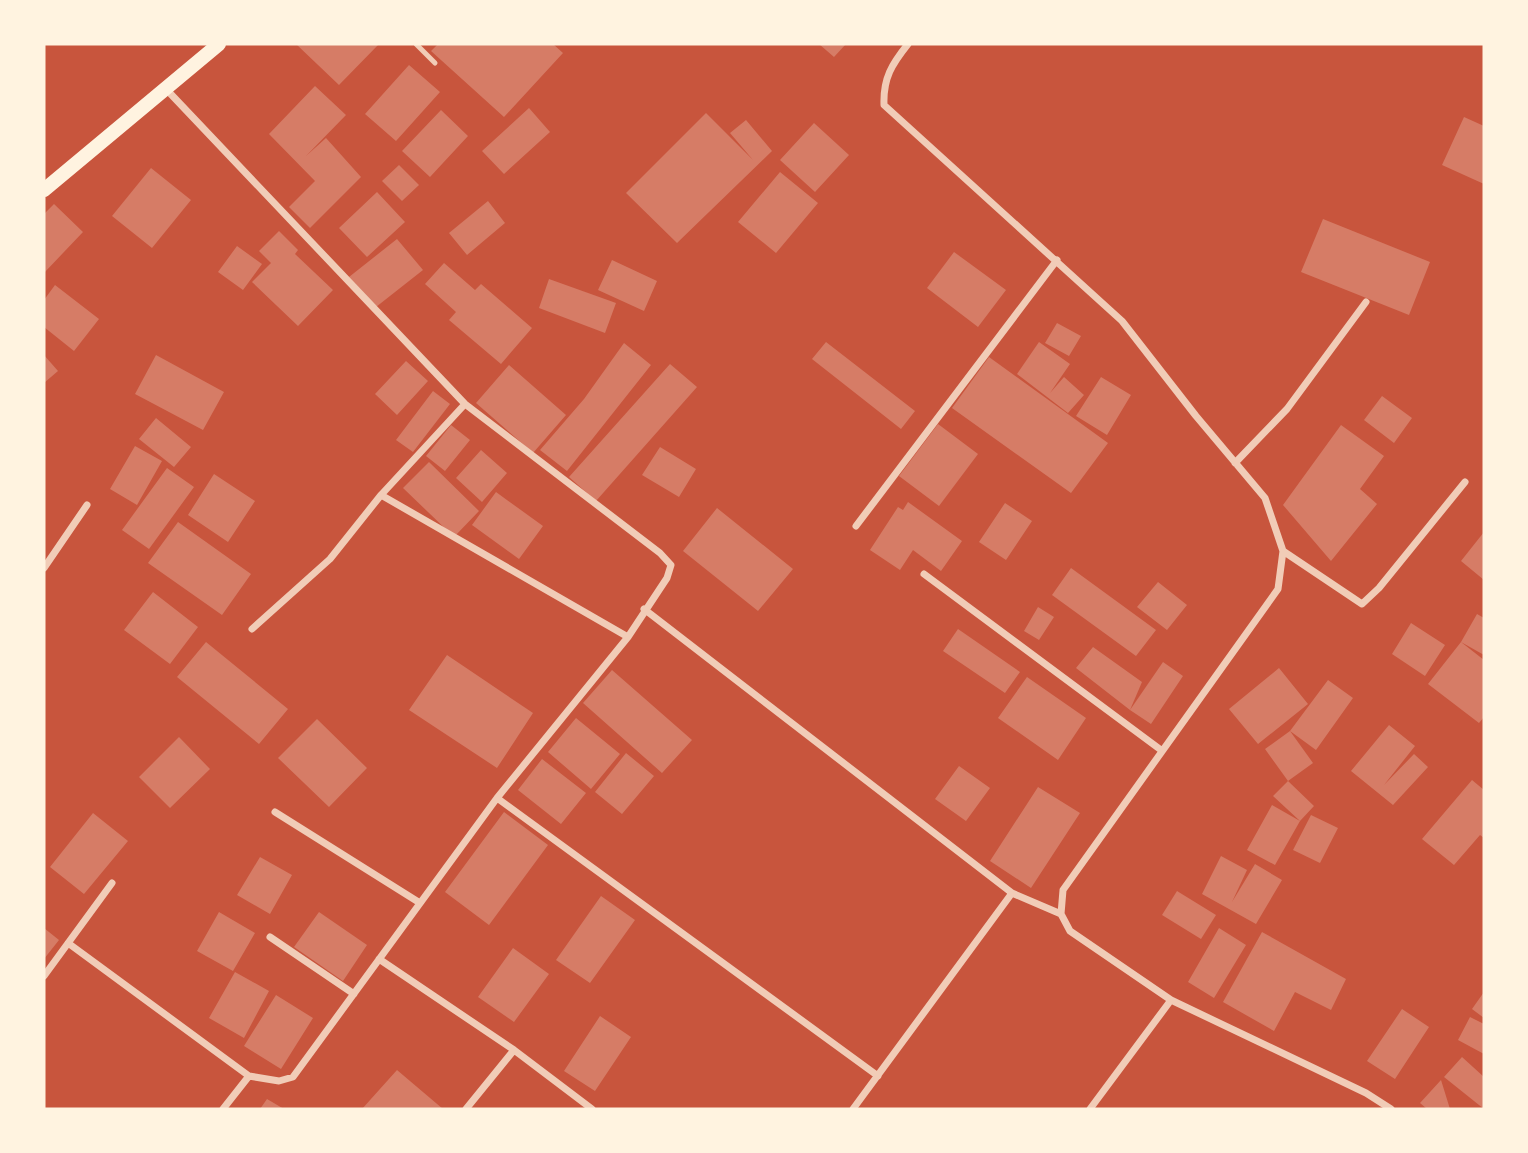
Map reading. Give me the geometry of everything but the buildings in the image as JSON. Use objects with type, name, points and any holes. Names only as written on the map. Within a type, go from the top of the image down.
[{"type":"main road","points":[[44,190],[219,44]]},
{"type":"street","points":[[908,44],[889,68],[883,88],[884,105],[1058,260],[1122,321],[1265,498],[1283,551],[1278,589],[1063,890],[1060,915]]},
{"type":"street","points":[[68,943],[249,1076],[279,1081],[293,1077],[497,798],[628,637],[667,578],[671,565],[660,552],[466,404],[166,89]]},
{"type":"street","points":[[856,526],[1058,260]]},
{"type":"street","points":[[1235,463],[1287,409],[1366,302]]},
{"type":"street","points":[[252,629],[330,559],[382,495],[466,404]]},
{"type":"street","points":[[1283,551],[1362,604],[1379,588],[1465,482]]},
{"type":"street","points":[[382,495],[628,637]]},
{"type":"street","points":[[44,568],[87,505]]},
{"type":"street","points":[[924,574],[1161,751]]},
{"type":"street","points":[[644,610],[1012,893],[1060,915],[1070,931],[1171,1000],[1366,1093],[1391,1109]]},
{"type":"street","points":[[497,798],[878,1076]]},
{"type":"street","points":[[275,812],[420,903]]},
{"type":"street","points":[[44,976],[112,883]]},
{"type":"street","points":[[853,1109],[1012,893]]},
{"type":"street","points":[[270,937],[354,994]]},
{"type":"street","points":[[379,959],[514,1050],[592,1109]]},
{"type":"street","points":[[1090,1109],[1171,1000]]},
{"type":"street","points":[[466,1109],[514,1050]]},
{"type":"street","points":[[223,1109],[249,1076]]},
{"type":"lane","points":[[416,44],[435,63]]}]
